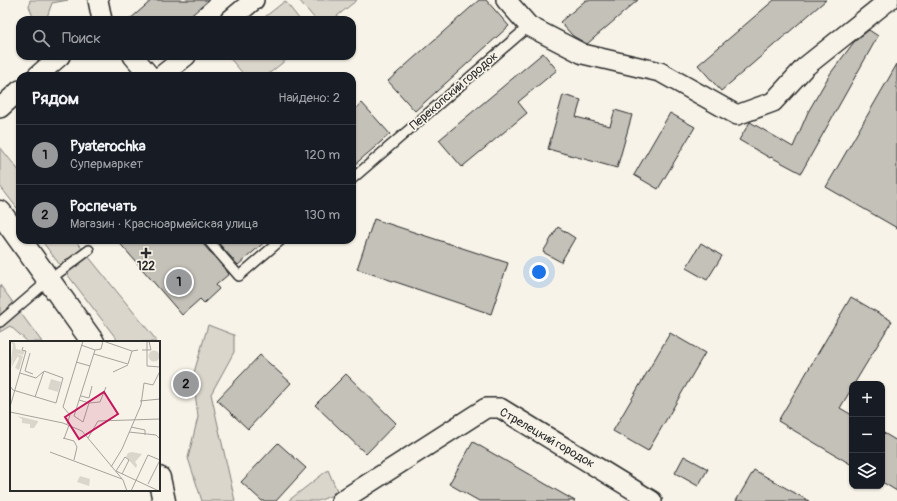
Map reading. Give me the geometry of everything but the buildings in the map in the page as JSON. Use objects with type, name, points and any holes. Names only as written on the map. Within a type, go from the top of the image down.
[{"type":"street","points":[[98,0],[101,16]]},
{"type":"street","points":[[235,16],[254,0]]},
{"type":"street","points":[[506,0],[529,26],[584,54],[660,72],[737,114],[773,102],[805,67],[889,0]]},
{"type":"street","points":[[42,72],[55,60]]},
{"type":"street","points":[[136,60],[147,72]]},
{"type":"street","points":[[166,72],[181,60]]},
{"type":"street","points":[[0,108],[16,94]]},
{"type":"street","points":[[0,212],[16,234]]},
{"type":"street","points":[[23,244],[92,341]]},
{"type":"street","name":"Стрелецкий городок","points":[[341,501],[486,408],[500,408],[652,501]]},
{"type":"street","points":[[160,483],[164,501]]},
{"type":"lane","name":"Перекопский городок","points":[[356,176],[529,26]]},
{"type":"lane","points":[[211,244],[239,276],[276,244]]},
{"type":"lane","points":[[0,322],[49,280],[89,250]]},
{"type":"shaded area","points":[[30,0],[68,0],[52,3],[47,16],[33,16],[29,6]]},
{"type":"shaded area","points":[[299,0],[357,0],[337,16],[313,16]]},
{"type":"shaded area","points":[[285,1],[297,16],[266,16]]},
{"type":"shaded area","points":[[231,60],[286,60],[271,72],[242,72]]},
{"type":"shaded area","points":[[0,147],[16,167],[16,207],[0,186]]},
{"type":"shaded area","points":[[44,244],[78,244],[157,341],[118,341]]},
{"type":"shaded area","points":[[0,285],[41,341],[27,341],[10,326],[0,332]]},
{"type":"shaded area","points":[[208,325],[234,335],[234,352],[211,394],[235,501],[202,501],[188,458],[198,417],[193,376]]},
{"type":"shaded area","points":[[328,470],[338,493],[318,501],[288,501]]},
{"type":"place","name":"122","points":[[146,253]]},
{"type":"place","name":"Pyaterochka","points":[[179,282]]},
{"type":"place","name":"Роспечать","points":[[186,384]]}]
